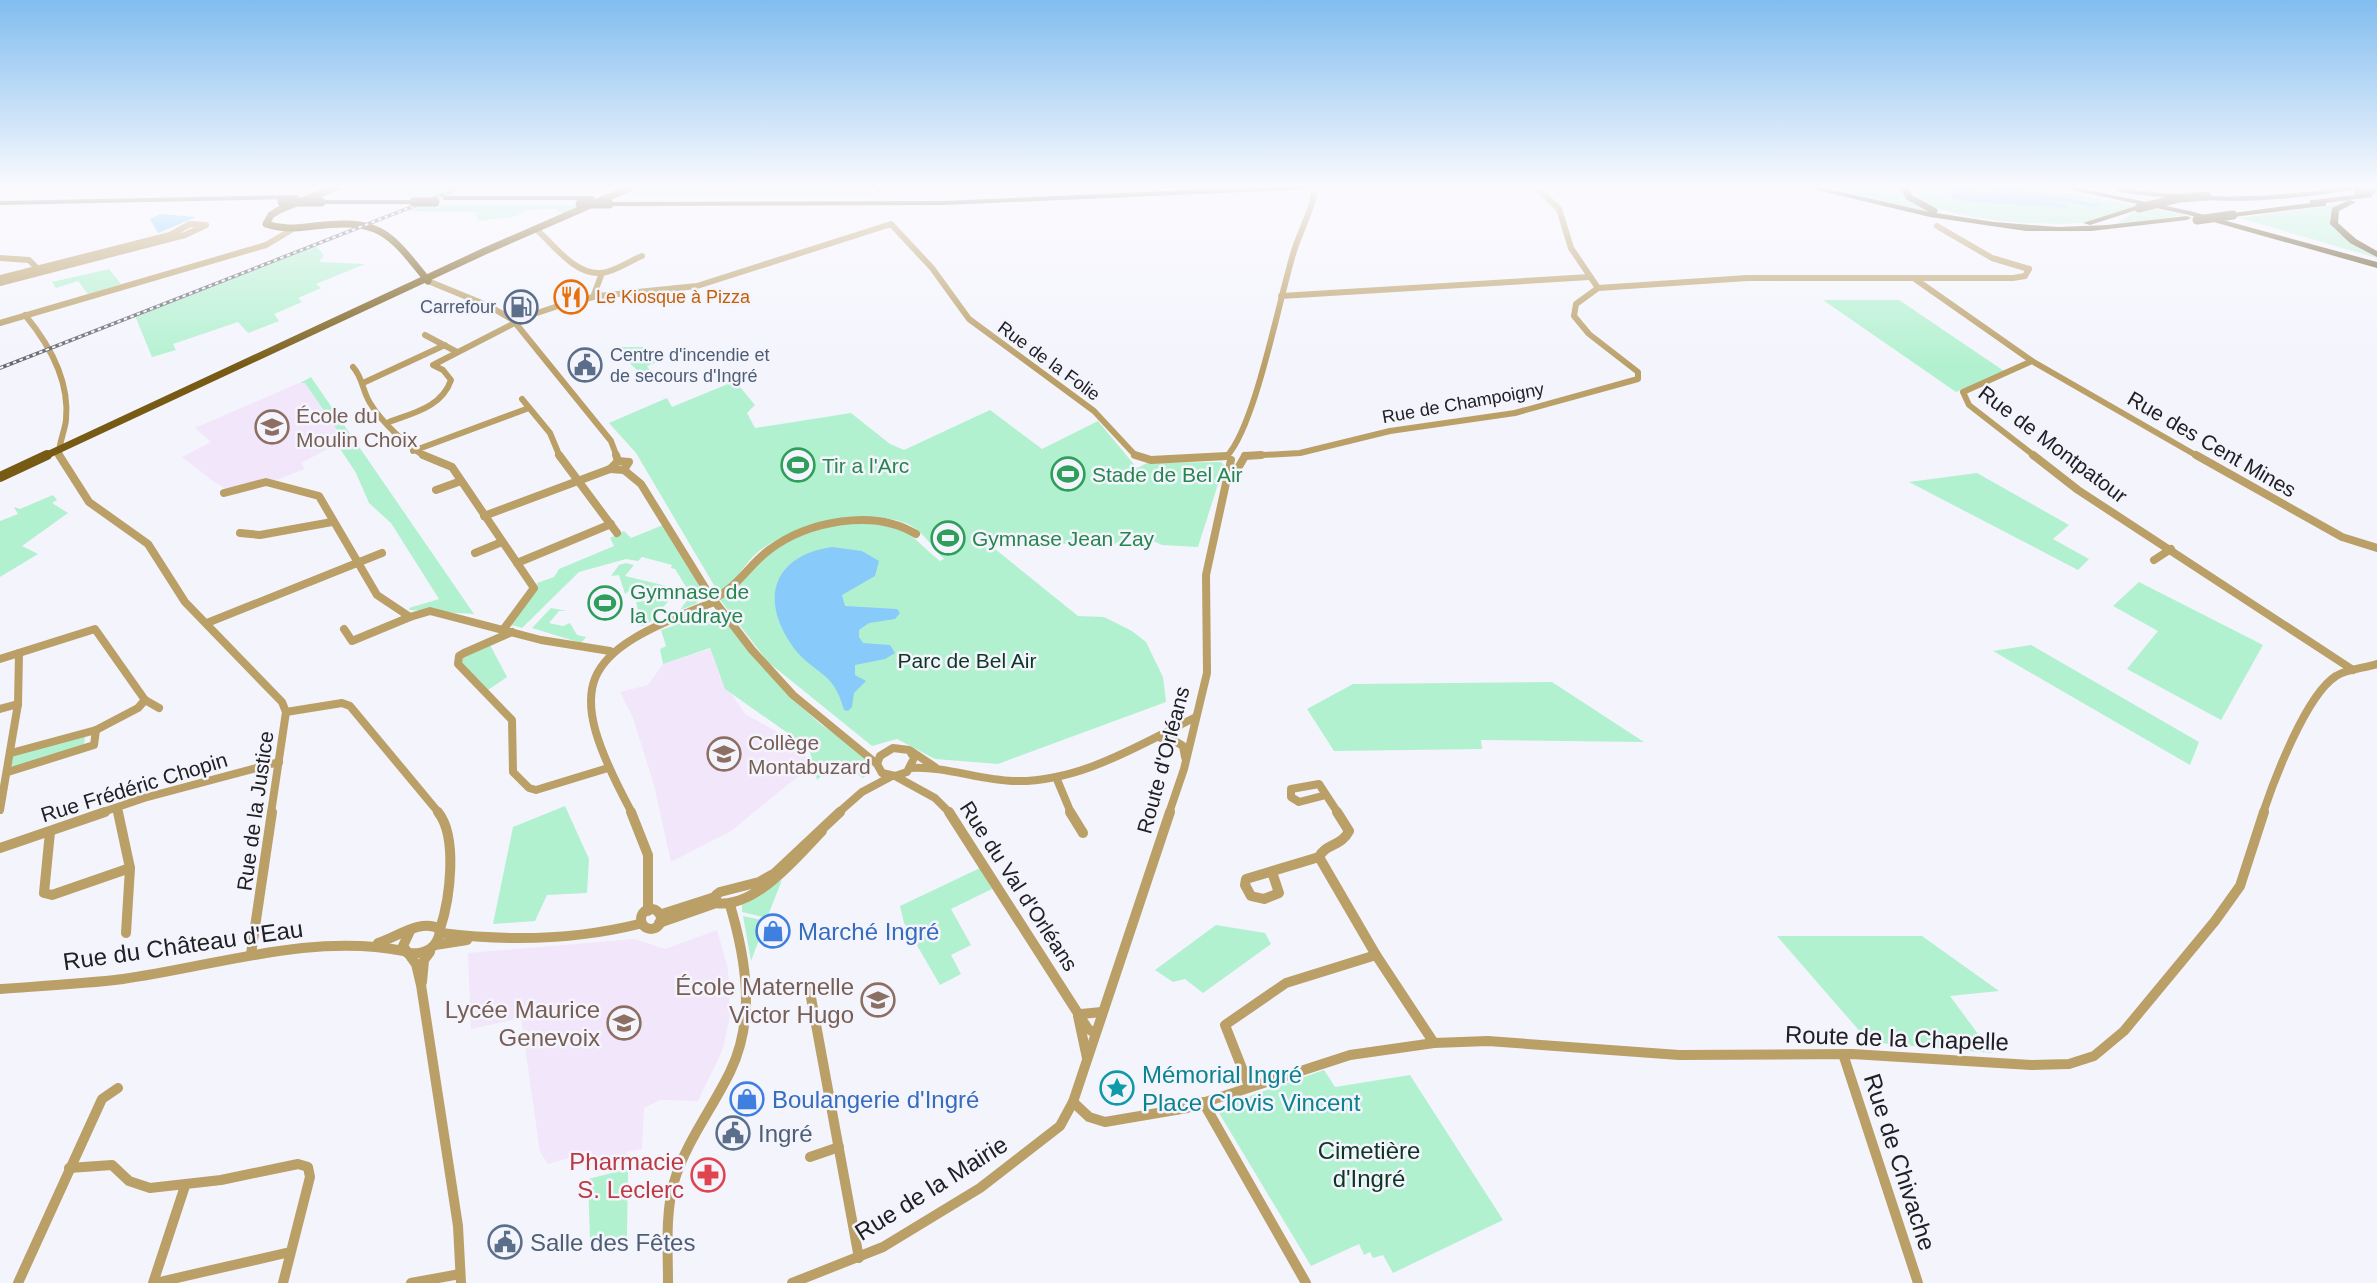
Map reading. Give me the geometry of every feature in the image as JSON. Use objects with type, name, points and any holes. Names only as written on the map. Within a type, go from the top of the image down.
[{"type":"highway","points":[[2311,246],[2377,264]]},
{"type":"highway","points":[[2316,246],[2377,264]]},
{"type":"main road","points":[[400,246],[426,280]]},
{"type":"main road","points":[[0,477],[502,246]]},
{"type":"street","points":[[0,281],[127,246]]},
{"type":"street","points":[[40,270],[140,246]]},
{"type":"street","points":[[0,323],[259,246]]},
{"type":"street","points":[[557,246],[579,266],[602,273],[642,256]]},
{"type":"street","name":"Rue de la Folie","points":[[593,297],[697,286],[820,246]]},
{"type":"street","name":"Rue de la Folie","points":[[912,246],[974,323],[1094,411],[1135,455],[1151,460],[1236,456]]},
{"type":"street","name":"Route d'Orléans","points":[[1087,1059],[1184,769],[1208,664],[1206,575],[1227,489],[1296,246]]},
{"type":"street","points":[[1570,246],[1598,288],[1747,278],[2013,278],[2025,276],[2029,269],[2008,266],[1969,246]]},
{"type":"street","points":[[0,258],[36,262],[40,270]]},
{"type":"street","points":[[433,365],[540,312],[593,297],[602,273]]},
{"type":"street","points":[[1281,296],[1589,277]]},
{"type":"street","points":[[1914,279],[2032,361]]},
{"type":"street","points":[[426,280],[489,306],[515,323],[611,441],[618,461]]},
{"type":"street","name":"Rue de Champoigny","points":[[1236,456],[1291,454],[1390,432],[1515,413],[1638,379],[1638,372],[1589,334],[1574,316],[1573,306],[1598,288]]},
{"type":"street","points":[[25,315],[45,338],[66,387],[68,417],[60,449]]},
{"type":"street","points":[[425,335],[457,352]]},
{"type":"street","points":[[363,383],[420,359],[445,345]]},
{"type":"street","points":[[389,422],[433,404],[446,392],[451,380],[443,370],[420,359]]},
{"type":"street","name":"Rue des Cent Mines","points":[[2032,361],[2309,520],[2342,537],[2377,548]]},
{"type":"street","name":"Rue de Montpatour","points":[[2032,361],[1973,386],[1963,392],[1962,396],[2078,490],[2353,670]]},
{"type":"street","points":[[353,367],[363,383],[369,402],[413,451],[452,467],[534,588],[508,631],[459,656],[458,664],[512,720],[513,772],[528,788],[536,789],[608,768]]},
{"type":"street","points":[[522,399],[550,433],[560,458],[617,533]]},
{"type":"street","points":[[413,451],[529,408]]},
{"type":"street","name":"Rue de la Justice","points":[[60,449],[58,456],[89,502],[148,544],[179,595],[273,692],[286,712],[269,846],[251,954]]},
{"type":"street","points":[[484,516],[610,469],[618,461]]},
{"type":"street","points":[[618,461],[629,462],[629,467],[624,470]]},
{"type":"street","points":[[610,469],[624,470],[641,484],[714,601],[793,695],[855,745],[882,773],[894,776]]},
{"type":"street","points":[[436,490],[461,481]]},
{"type":"street","points":[[224,494],[267,482],[319,496],[331,522],[377,595],[410,617]]},
{"type":"street","points":[[649,911],[648,852],[638,821],[608,768],[594,727],[589,692],[600,665],[610,651],[641,629],[714,601],[737,586],[769,550],[809,531],[847,522],[890,520],[904,524],[916,534]]},
{"type":"street","points":[[240,533],[260,535],[331,522]]},
{"type":"street","points":[[517,563],[611,524]]},
{"type":"street","points":[[475,552],[502,542]]},
{"type":"street","points":[[2154,560],[2171,549]]},
{"type":"street","points":[[207,623],[382,553]]},
{"type":"street","points":[[344,629],[352,641],[430,611],[573,647],[610,651]]},
{"type":"street","points":[[0,659],[92,628],[97,631],[145,700],[159,708]]},
{"type":"street","points":[[0,810],[18,704],[19,653]]},
{"type":"street","name":"Route de la Chapelle","points":[[1073,1102],[1089,1117],[1105,1122],[1187,1108],[1350,1055],[1434,1043],[1488,1041],[1679,1055],[1843,1054],[2055,1065],[2081,1062],[2104,1051],[2186,957],[2240,886],[2249,864],[2271,785],[2292,736],[2328,682],[2353,670],[2377,663]]},
{"type":"street","points":[[11,752],[96,730],[138,708],[145,700]]},
{"type":"street","points":[[286,712],[342,702],[351,706],[447,823],[450,905],[435,946],[424,960],[421,985]]},
{"type":"street","points":[[0,709],[18,704]]},
{"type":"street","points":[[405,952],[417,954],[435,946],[484,937],[610,931],[639,924],[649,929],[660,919],[716,900],[733,898],[773,881],[860,794],[878,781],[911,768],[937,768],[961,775],[1000,780],[1056,777],[1158,738],[1196,718]]},
{"type":"street","points":[[8,772],[94,746],[96,730]]},
{"type":"street","points":[[1172,730],[1174,741]]},
{"type":"street","points":[[1158,738],[1183,746],[1184,769]]},
{"type":"street","points":[[855,745],[870,750],[909,750],[937,768]]},
{"type":"street","points":[[860,794],[880,756],[888,750]]},
{"type":"street","points":[[909,750],[914,758],[911,768]]},
{"type":"street","name":"Rue Frédéric Chopin","points":[[0,848],[144,797],[279,762]]},
{"type":"street","name":"Rue du Val d'Orléans","points":[[911,768],[917,786]]},
{"type":"street","name":"Rue du Val d'Orléans","points":[[894,776],[917,786],[953,816],[999,883],[1088,1029],[1095,1033]]},
{"type":"street","points":[[1056,777],[1068,808],[1083,833]]},
{"type":"street","points":[[1272,872],[1319,857],[1322,851],[1344,841],[1349,831],[1326,795]]},
{"type":"street","points":[[117,808],[130,867],[126,933]]},
{"type":"street","points":[[50,832],[44,893],[52,895],[130,867]]},
{"type":"street","points":[[1319,857],[1376,955],[1434,1043]]},
{"type":"street","points":[[668,1283],[670,1203],[675,1181],[697,1128],[731,1069],[745,1034],[746,990],[733,898],[723,889],[716,900]]},
{"type":"street","points":[[411,1283],[461,1278],[457,1226],[421,985],[416,964],[405,952],[403,941],[410,931],[442,912],[449,893]]},
{"type":"street","points":[[639,924],[640,918],[649,911],[658,911],[660,919]]},
{"type":"street","points":[[425,924],[435,924],[441,931],[484,937]]},
{"type":"street","name":"Rue du Château d'Eau","points":[[372,945],[410,931]]},
{"type":"street","name":"Rue du Château d'Eau","points":[[0,989],[122,979],[251,954],[305,947],[372,945],[405,952]]},
{"type":"street","points":[[1249,1086],[1225,1025],[1286,983],[1376,955]]},
{"type":"street","points":[[810,992],[859,1258]]},
{"type":"street","points":[[1079,1015],[1102,1012]]},
{"type":"street","name":"Rue du Val d'Orléans","points":[[1079,1015],[1087,1059]]},
{"type":"street","name":"Rue de Chivache","points":[[1843,1054],[1918,1283]]},
{"type":"street","name":"Rue de la Mairie","points":[[792,1283],[884,1247],[1004,1172],[1060,1126],[1073,1102],[1087,1059]]},
{"type":"street","points":[[18,1283],[102,1099],[118,1088]]},
{"type":"street","points":[[1203,1102],[1306,1283]]},
{"type":"street","points":[[810,1157],[839,1147]]},
{"type":"street","points":[[69,1168],[112,1166],[142,1188],[185,1185],[298,1164],[308,1167],[310,1177],[283,1283]]},
{"type":"street","points":[[154,1283],[185,1185]]},
{"type":"street","points":[[154,1283],[290,1252]]},
{"type":"shaded area","points":[[299,383],[305,383],[342,437],[337,444],[301,463],[305,469],[236,495],[182,457],[211,442],[195,428]]},
{"type":"shaded area","name":"Collège Montabuzard","points":[[710,649],[720,677],[745,714],[797,743],[812,765],[731,831],[671,862],[654,785],[633,718],[620,692],[648,685],[663,664]]},
{"type":"shaded area","points":[[717,930],[728,969],[730,1015],[723,1049],[698,1101],[660,1100],[644,1108],[642,1149],[627,1152],[624,1162],[592,1170],[592,1151],[548,1164],[540,1152],[521,1018],[471,1029],[468,953],[634,939],[665,949]]},
{"type":"green space","points":[[316,246],[324,255],[319,262],[365,264],[316,284],[321,288],[298,298],[302,302],[274,314],[279,321],[248,333],[238,322],[173,344],[176,350],[152,357],[135,316]]},
{"type":"green space","points":[[2335,246],[2362,246],[2377,255],[2377,258]]},
{"type":"green space","points":[[109,269],[121,284],[88,294],[78,281],[56,288],[52,282]]},
{"type":"green space","points":[[1823,300],[1899,300],[2004,371],[1956,392]]},
{"type":"green space","points":[[612,347],[643,347],[656,362],[647,366],[654,377],[648,380]]},
{"type":"green space","points":[[311,377],[474,614],[410,610],[409,608],[439,599],[391,523],[369,503],[356,473],[337,444],[342,437],[305,383],[300,383]]},
{"type":"green space","name":"Parc de Bel Air","points":[[735,381],[755,405],[747,413],[755,428],[851,413],[890,444],[904,450],[990,410],[1042,449],[1098,421],[1137,468],[1147,463],[1221,462],[1224,465],[1198,547],[1162,545],[1142,536],[1125,538],[1113,545],[996,542],[990,545],[1078,616],[1104,617],[1132,631],[1146,642],[1163,677],[1166,702],[998,764],[935,759],[897,739],[872,746],[768,662],[718,597],[734,587],[769,550],[796,536],[832,524],[870,519],[885,521],[909,534],[940,561],[944,559],[910,525],[894,520],[854,518],[811,527],[773,542],[759,551],[731,583],[718,592],[636,453],[609,423],[667,398],[672,407]]},
{"type":"green space","points":[[1977,473],[2069,525],[2053,539],[2089,559],[2078,570],[1909,482]]},
{"type":"green space","points":[[53,495],[57,500],[52,503],[68,513],[22,546],[38,554],[0,577],[0,521],[18,514],[14,507],[20,509]]},
{"type":"green space","points":[[663,525],[704,592],[696,604],[680,610],[691,595],[675,569],[671,568],[672,565],[642,557],[638,561],[626,559],[579,572],[522,628],[511,625],[538,588],[537,583],[554,577],[559,569],[614,546],[610,538],[624,531],[631,538]]},
{"type":"green space","points":[[619,565],[634,565],[625,576],[679,589],[650,622],[643,626],[633,623],[639,615],[636,602],[645,601],[654,590],[636,586],[625,594],[619,575],[611,576]]},
{"type":"green space","points":[[2139,582],[2263,645],[2221,720],[2127,669],[2158,631],[2113,606]]},
{"type":"green space","points":[[551,608],[567,611],[559,611],[549,623],[563,626],[570,623],[577,635],[586,637],[581,643],[532,628]]},
{"type":"green space","points":[[716,613],[724,620],[792,697],[817,721],[863,756],[871,772],[863,778],[839,760],[817,780],[809,748],[725,689],[710,648],[663,664],[660,649],[666,646],[661,630]]},
{"type":"green space","points":[[490,645],[507,677],[488,690],[459,661],[461,657]]},
{"type":"green space","points":[[2031,645],[2199,742],[2190,765],[1993,651]]},
{"type":"green space","points":[[1552,682],[1644,742],[1481,740],[1482,749],[1334,751],[1307,709],[1353,684]]},
{"type":"green space","points":[[85,734],[84,746],[10,768],[12,755]]},
{"type":"green space","points":[[565,806],[589,859],[587,893],[547,895],[535,921],[493,924],[513,827]]},
{"type":"green space","points":[[980,868],[992,889],[951,909],[971,945],[951,955],[961,974],[940,985],[904,923],[900,906]]},
{"type":"green space","points":[[782,880],[767,918],[742,912],[742,901]]},
{"type":"green space","points":[[743,916],[766,921],[751,961]]},
{"type":"green space","points":[[1216,925],[1265,933],[1271,944],[1203,993],[1185,979],[1173,982],[1155,970]]},
{"type":"green space","points":[[1777,936],[1922,936],[1999,991],[1950,996],[1992,1053],[1869,1042]]},
{"type":"green space","name":"Cimetière d'Ingré","points":[[1324,1070],[1335,1087],[1410,1075],[1503,1220],[1393,1273],[1383,1255],[1373,1258],[1370,1252],[1364,1255],[1359,1244],[1311,1266],[1216,1108]]},
{"type":"green space","points":[[628,1169],[627,1236],[599,1241],[599,1236],[590,1239],[588,1179]]},
{"type":"water","points":[[832,547],[862,551],[879,561],[875,576],[842,595],[845,606],[897,609],[900,613],[895,619],[869,623],[859,630],[863,643],[890,645],[895,653],[885,659],[855,665],[855,675],[866,681],[854,693],[852,707],[848,711],[844,710],[834,686],[791,644],[781,627],[776,610],[778,581],[786,569],[797,559]]},
{"type":"railway","points":[[0,368],[312,246]]},
{"type":"place","name":"Le Kiosque à Pizza","points":[[571,297]]},
{"type":"place","name":"Carrefour","points":[[521,307]]},
{"type":"place","name":"Centre d'incendie et de secours d'Ingré","points":[[585,365]]},
{"type":"place","name":"École du Moulin Choix","points":[[272,427]]},
{"type":"place","name":"Tir a l'Arc","points":[[798,465]]},
{"type":"place","name":"Stade de Bel Air","points":[[1068,474]]},
{"type":"place","name":"Gymnase Jean Zay","points":[[948,538]]},
{"type":"place","name":"Gymnase de la Coudraye","points":[[605,603]]},
{"type":"place","name":"Collège Montabuzard","points":[[724,754]]},
{"type":"place","name":"Marché Ingré","points":[[773,931]]},
{"type":"place","name":"École Maternelle Victor Hugo","points":[[878,1000]]},
{"type":"place","name":"Lycée Maurice Genevoix","points":[[624,1023]]},
{"type":"place","name":"Mémorial Ingré Place Clovis Vincent","points":[[1117,1088]]},
{"type":"place","name":"Boulangerie d'Ingré","points":[[747,1099]]},
{"type":"place","name":"Ingré","points":[[733,1133]]},
{"type":"place","name":"Pharmacie S. Leclerc","points":[[708,1175]]},
{"type":"place","name":"Salle des Fêtes","points":[[505,1242]]}]
